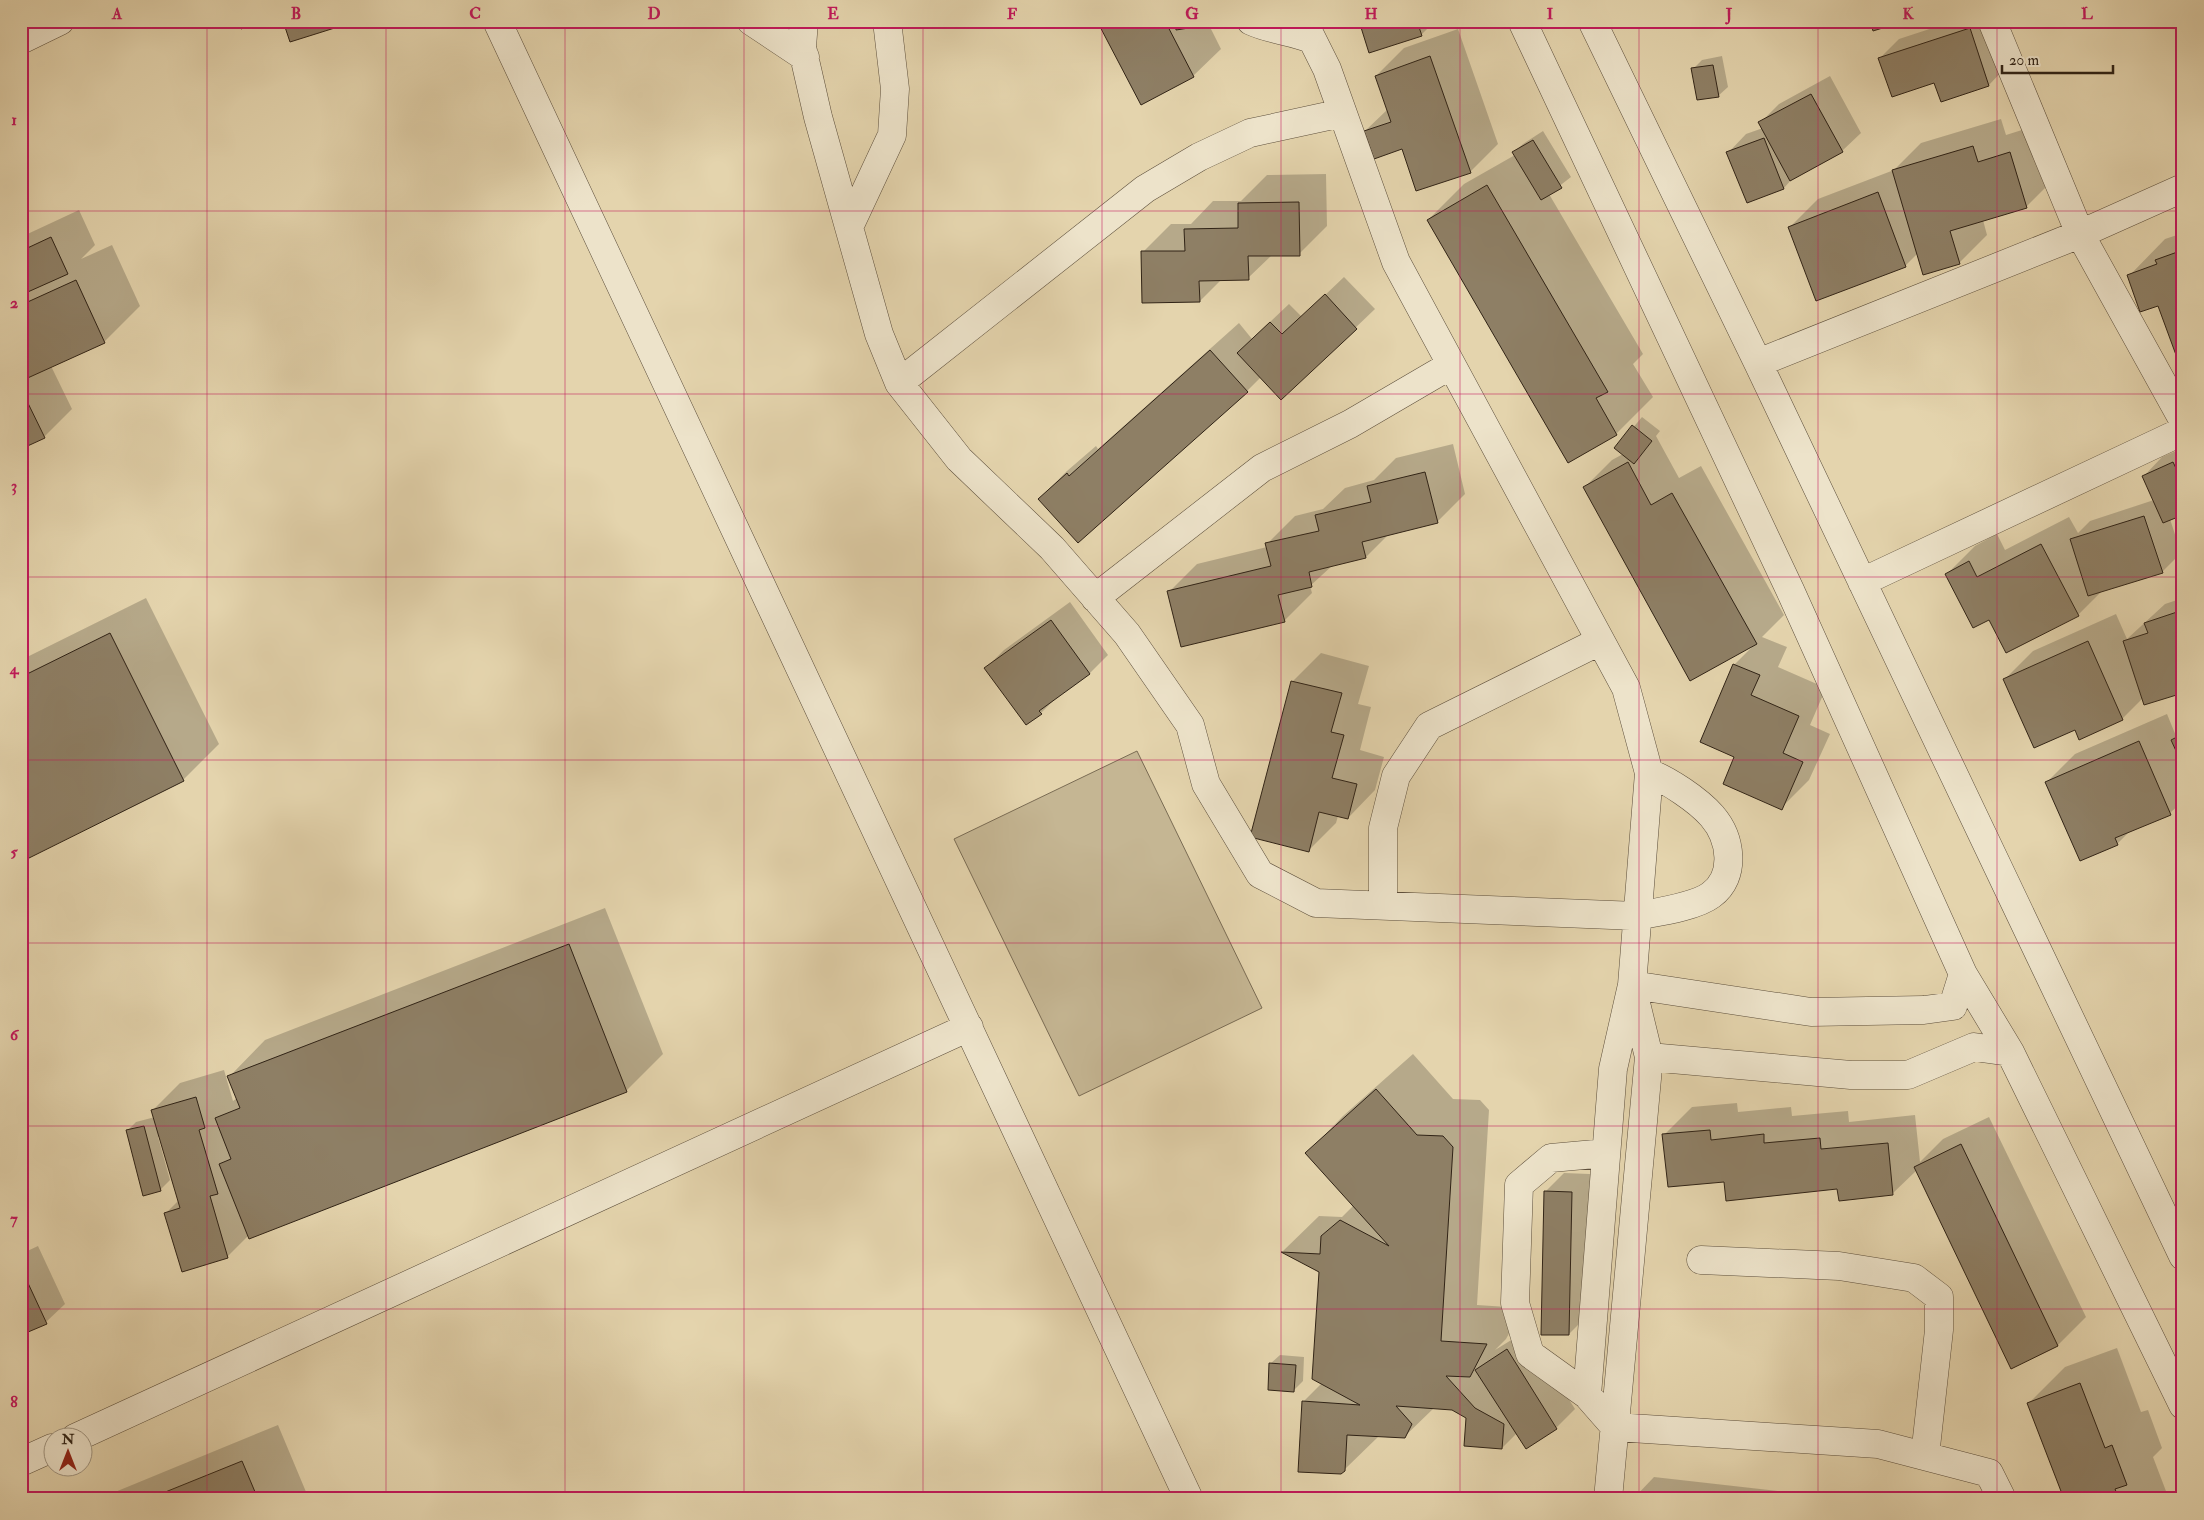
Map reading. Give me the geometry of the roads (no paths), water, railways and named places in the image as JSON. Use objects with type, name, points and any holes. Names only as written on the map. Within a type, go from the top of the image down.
[{"type":"street","points":[[21,40],[60,21]]},
{"type":"street","points":[[497,21],[1190,1499]]},
{"type":"street","points":[[751,21],[805,57]]},
{"type":"street","points":[[804,21],[802,47],[818,117],[879,334],[899,383],[959,459],[1052,548],[1127,634],[1190,725],[1206,784],[1229,827],[1260,874],[1316,903],[1637,916],[1676,909],[1711,895],[1728,874],[1729,848],[1712,816],[1662,778],[1649,773]]},
{"type":"street","points":[[850,227],[892,135],[895,88],[887,21]]},
{"type":"street","points":[[1251,21],[1263,26],[1294,32],[1307,30],[1327,70],[1396,262],[1626,688],[1649,773],[1632,985],[1613,1069],[1587,1395]]},
{"type":"street","points":[[1522,21],[1790,590],[1963,974],[2010,1052],[2183,1405]]},
{"type":"street","points":[[1592,21],[1758,363],[2183,1256]]},
{"type":"street","points":[[1992,21],[2080,234],[2183,420]]},
{"type":"street","points":[[899,383],[1145,189],[1199,157],[1250,133],[1342,112]]},
{"type":"street","points":[[1758,363],[2080,234],[2183,188]]},
{"type":"street","points":[[1095,598],[1262,468],[1350,424],[1452,364]]},
{"type":"street","points":[[1862,582],[2183,431]]},
{"type":"street","points":[[1383,906],[1383,828],[1396,776],[1429,726],[1600,640]]},
{"type":"street","points":[[1632,985],[1812,1012],[1924,1010],[1953,1006],[1963,974]]},
{"type":"street","points":[[1608,1499],[1649,1057],[1632,985]]},
{"type":"street","points":[[92,1430],[968,1027]]},
{"type":"street","points":[[1649,1057],[1851,1074],[1908,1074],[1974,1047],[2010,1052]]},
{"type":"street","points":[[1606,1153],[1551,1158],[1519,1185],[1515,1303],[1530,1354],[1587,1395],[1615,1427],[1878,1444],[1989,1473],[2002,1499]]},
{"type":"street","points":[[1701,1260],[1839,1266],[1905,1276],[1914,1278],[1939,1297],[1939,1330],[1925,1456]]},
{"type":"street","points":[[21,1462],[42,1453]]}]
